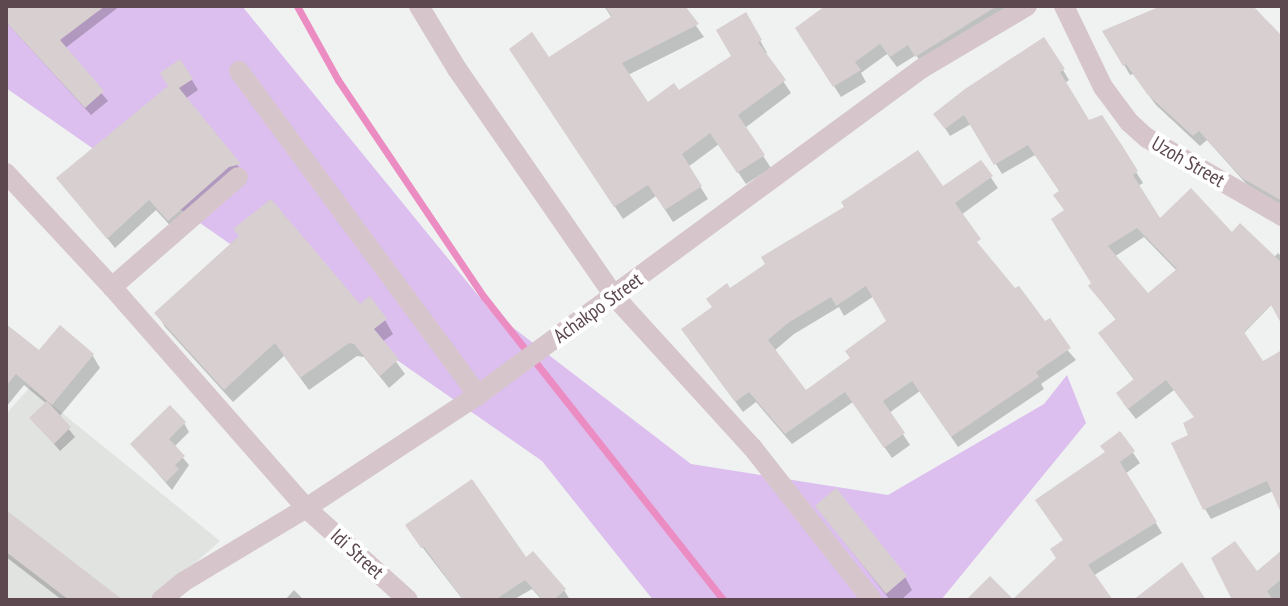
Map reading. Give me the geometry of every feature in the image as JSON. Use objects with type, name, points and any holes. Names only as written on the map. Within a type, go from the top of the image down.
[{"type":"street","points":[[419,6],[457,69],[614,296],[752,447],[872,600]]},
{"type":"street","name":"Achakpo Street","points":[[161,600],[183,582],[306,508],[478,395],[921,69],[1027,6]]},
{"type":"street","name":"Uzoh Street","points":[[1064,6],[1103,87],[1129,122],[1147,138],[1282,216]]},
{"type":"street","points":[[239,71],[478,395]]},
{"type":"street","name":"Idi Street","points":[[6,173],[112,287],[306,508],[408,600]]},
{"type":"street","points":[[112,287],[238,177]]},
{"type":"shaded area","points":[[6,6],[242,6],[490,310],[691,464],[888,495],[1044,404],[1067,375],[1086,423],[941,600],[653,600],[542,461],[6,88]]},
{"type":"shaded area","points":[[30,387],[220,541],[153,600],[6,600],[6,414]]},
{"type":"building","points":[[6,6],[105,6],[60,40],[104,91],[85,108],[6,22]]},
{"type":"building","points":[[605,6],[685,6],[699,24],[622,63],[648,102],[674,83],[679,90],[731,56],[716,30],[746,12],[762,40],[758,42],[786,80],[738,115],[765,155],[737,173],[710,133],[682,154],[702,186],[665,210],[648,185],[614,207],[509,49],[532,32],[549,57],[612,16]]},
{"type":"building","points":[[825,6],[997,6],[915,57],[908,45],[890,57],[880,44],[855,62],[861,70],[833,87],[795,28]]},
{"type":"building","points":[[1161,6],[1253,6],[1282,36],[1282,201],[1242,178],[1199,131],[1193,136],[1147,94],[1126,64],[1123,66],[1102,31]]},
{"type":"building","points":[[1044,37],[1065,69],[1060,72],[1089,120],[1102,115],[1123,147],[1138,171],[1133,175],[1160,218],[1191,188],[1232,232],[1240,223],[1282,263],[1282,325],[1271,305],[1244,332],[1263,361],[1282,350],[1282,515],[1267,481],[1203,510],[1171,443],[1188,435],[1183,423],[1194,417],[1166,380],[1128,409],[1116,393],[1134,379],[1098,333],[1116,319],[1088,286],[1091,283],[1051,219],[1064,210],[1053,195],[1059,191],[1028,145],[994,165],[964,115],[945,129],[933,114]],"holes":[[[1137,228],[1177,269],[1148,293],[1108,246]]]},
{"type":"building","points":[[180,59],[193,79],[179,88],[241,164],[229,167],[168,221],[149,200],[107,239],[56,178],[168,86],[160,73]]},
{"type":"building","points":[[918,150],[943,186],[981,160],[993,176],[955,203],[981,239],[977,242],[1015,288],[1019,286],[1045,321],[1050,318],[1071,348],[1036,372],[1039,377],[951,437],[912,381],[883,401],[905,433],[884,448],[845,392],[785,434],[749,392],[735,402],[681,329],[712,307],[706,299],[727,283],[730,288],[765,264],[761,257],[844,207],[841,202]],"holes":[[[866,286],[886,321],[845,351],[850,358],[806,390],[768,340],[788,323],[831,297],[836,306]]]},
{"type":"building","points":[[271,199],[360,304],[370,296],[387,319],[374,329],[399,359],[380,376],[354,344],[349,343],[300,378],[275,343],[224,390],[154,313],[239,236],[233,229]]},
{"type":"building","points":[[6,324],[39,350],[60,325],[94,354],[52,405],[16,374],[6,386]]},
{"type":"building","points":[[47,401],[71,427],[54,444],[29,418]]},
{"type":"building","points":[[170,405],[186,422],[169,439],[185,456],[175,465],[179,469],[166,482],[130,444]]},
{"type":"building","points":[[1120,431],[1135,451],[1120,462],[1157,522],[1088,565],[1113,600],[966,600],[990,576],[1013,599],[1056,558],[1050,549],[1063,540],[1035,500],[1105,452],[1100,446]]},
{"type":"building","points":[[472,479],[526,557],[533,551],[566,589],[554,600],[543,600],[525,580],[495,600],[463,600],[405,525]]},
{"type":"building","points":[[836,488],[907,576],[886,594],[815,506]]},
{"type":"building","points":[[6,510],[123,600],[69,600],[6,552]]},
{"type":"building","points":[[1235,541],[1257,571],[1282,550],[1282,579],[1267,591],[1273,600],[1232,600],[1211,558]]},
{"type":"building","points":[[1182,562],[1206,600],[1133,600]]},
{"type":"waterway","points":[[297,6],[338,80],[484,297],[723,600]]}]
